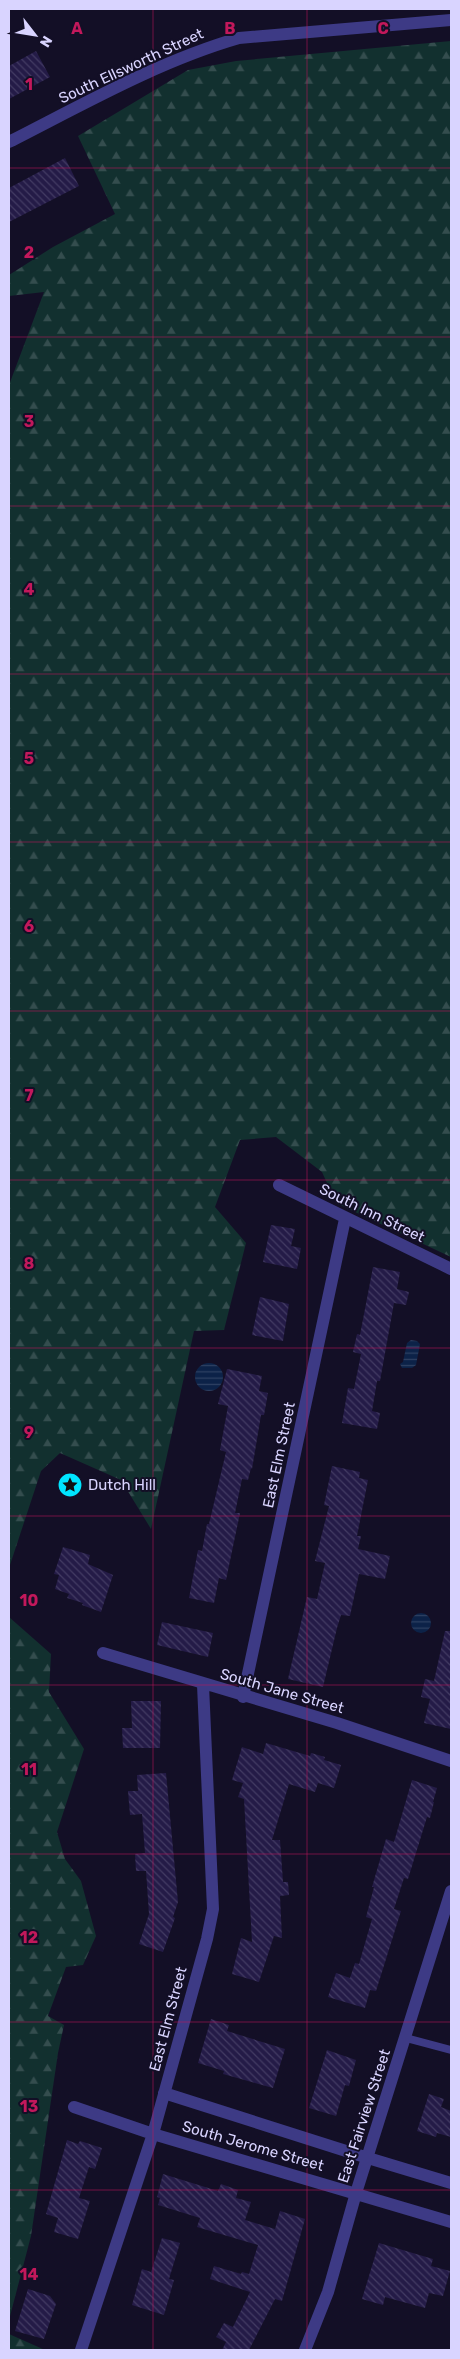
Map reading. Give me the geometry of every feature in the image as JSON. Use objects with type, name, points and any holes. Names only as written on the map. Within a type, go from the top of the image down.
[{"type":"street","name":"South Ellsworth Street","points":[[9,142],[169,63],[206,48],[239,38],[451,20]]},
{"type":"street","name":"South Inn Street","points":[[279,1185],[345,1219],[451,1269]]},
{"type":"street","name":"East Elm Street","points":[[243,1697],[345,1219]]},
{"type":"street","name":"South Jane Street","points":[[103,1654],[243,1697],[337,1723],[451,1761]]},
{"type":"street","name":"East Elm Street","points":[[81,2350],[153,2134],[207,1939],[213,1909],[203,1685]]},
{"type":"street","name":"East Fairview Street","points":[[305,2350],[328,2292],[356,2193],[451,1891]]},
{"type":"street","name":"South Jerome Street","points":[[164,2093],[451,2183]]},
{"type":"street","name":"South Jerome Street","points":[[74,2107],[153,2134],[451,2222]]},
{"type":"lane","points":[[406,2038],[451,2050]]},
{"type":"green space","points":[[451,41],[451,1257],[336,1203],[322,1172],[276,1137],[240,1140],[215,1207],[246,1243],[224,1330],[194,1331],[151,1529],[121,1480],[60,1453],[41,1471],[9,1568],[9,385],[44,292],[9,296],[9,275],[53,247],[115,214],[78,136],[188,70],[236,61]]},
{"type":"green space","points":[[9,1617],[51,1654],[49,1692],[84,1749],[57,1832],[65,1859],[81,1881],[96,1936],[83,1965],[66,1967],[48,2016],[64,2025],[58,2053],[31,2236],[9,2320]]},
{"type":"green space","points":[[9,2334],[45,2350],[9,2350]]},
{"type":"water","points":[[411,1340],[417,1341],[420,1344],[416,1365],[412,1368],[402,1368],[400,1364],[403,1362],[407,1343]]},
{"type":"water","points":[[209,1363],[219,1367],[223,1377],[219,1387],[209,1391],[199,1387],[195,1377],[199,1367]]},
{"type":"water","points":[[421,1613],[428,1616],[431,1623],[428,1630],[421,1633],[414,1630],[411,1623],[414,1616]]},
{"type":"building","points":[[36,51],[50,77],[9,99],[9,66]]},
{"type":"building","points":[[65,158],[79,186],[9,222],[9,188]]},
{"type":"building","points":[[271,1225],[295,1229],[291,1246],[301,1248],[297,1269],[263,1262]]},
{"type":"building","points":[[373,1267],[400,1272],[397,1289],[409,1292],[406,1305],[394,1303],[380,1381],[377,1381],[372,1411],[380,1413],[377,1429],[342,1423],[348,1388],[354,1389],[361,1354],[353,1352],[357,1334],[360,1335]]},
{"type":"building","points":[[260,1297],[289,1304],[283,1341],[252,1335]]},
{"type":"building","points":[[227,1369],[262,1376],[259,1391],[268,1393],[264,1415],[261,1415],[252,1469],[248,1480],[242,1479],[235,1513],[240,1513],[226,1580],[219,1578],[214,1603],[189,1598],[198,1550],[202,1551],[207,1524],[209,1524],[226,1452],[220,1450],[228,1406],[218,1404]]},
{"type":"building","points":[[332,1466],[360,1472],[359,1478],[368,1480],[357,1536],[361,1536],[358,1549],[390,1556],[385,1579],[359,1574],[350,1616],[341,1615],[323,1687],[288,1679],[307,1597],[317,1599],[325,1563],[315,1561],[329,1506],[324,1505]]},
{"type":"building","points":[[63,1547],[90,1555],[88,1564],[113,1575],[101,1612],[67,1598],[69,1594],[55,1589],[59,1575],[54,1574]]},
{"type":"building","points":[[162,1622],[213,1633],[208,1657],[157,1645]]},
{"type":"building","points":[[445,1631],[451,1631],[451,1729],[424,1723],[430,1699],[421,1697],[425,1679],[434,1681]]},
{"type":"building","points":[[131,1701],[161,1701],[160,1748],[123,1748],[122,1728],[132,1728]]},
{"type":"building","points":[[266,1743],[310,1756],[311,1753],[325,1757],[324,1760],[341,1765],[334,1788],[318,1783],[315,1792],[289,1784],[272,1840],[280,1840],[283,1882],[288,1882],[289,1895],[280,1896],[282,1938],[274,1936],[259,1982],[232,1974],[241,1938],[252,1942],[244,1799],[238,1797],[243,1783],[232,1780],[242,1747],[263,1754]]},
{"type":"building","points":[[166,1773],[178,1902],[173,1917],[175,1918],[163,1952],[139,1944],[149,1914],[146,1871],[136,1871],[135,1854],[145,1853],[142,1814],[130,1815],[128,1791],[138,1791],[137,1775]]},
{"type":"building","points":[[412,1780],[437,1788],[430,1818],[427,1817],[408,1879],[404,1878],[394,1909],[401,1911],[376,1991],[370,1990],[365,2008],[328,1997],[336,1973],[350,1978],[355,1963],[359,1964],[372,1919],[366,1917],[374,1887],[372,1887],[386,1839],[394,1842]]},
{"type":"building","points":[[211,2019],[229,2025],[227,2031],[285,2049],[273,2088],[223,2074],[224,2071],[198,2063]]},
{"type":"building","points":[[327,2050],[356,2060],[349,2086],[345,2085],[336,2116],[309,2108]]},
{"type":"building","points":[[429,2094],[444,2099],[441,2107],[451,2111],[451,2137],[437,2133],[436,2137],[417,2131]]},
{"type":"building","points":[[67,2140],[78,2144],[80,2141],[102,2148],[95,2169],[89,2167],[79,2198],[90,2201],[78,2239],[54,2232],[58,2218],[46,2214]]},
{"type":"building","points":[[163,2174],[218,2191],[221,2184],[238,2190],[236,2198],[251,2202],[245,2220],[275,2229],[280,2211],[305,2219],[282,2301],[275,2299],[249,2350],[222,2350],[226,2342],[216,2337],[224,2323],[233,2327],[250,2292],[210,2279],[214,2266],[241,2274],[242,2272],[249,2274],[258,2245],[197,2227],[200,2218],[158,2205],[160,2198],[157,2197]]},
{"type":"building","points":[[162,2238],[180,2243],[169,2279],[174,2280],[164,2315],[132,2305],[142,2269],[151,2272]]},
{"type":"building","points":[[379,2243],[433,2259],[431,2266],[450,2271],[443,2296],[429,2293],[425,2308],[385,2297],[383,2305],[362,2299]]},
{"type":"building","points":[[28,2289],[50,2296],[56,2304],[44,2339],[15,2331]]},
{"type":"place","name":"Dutch Hill","points":[[70,1485]]}]
